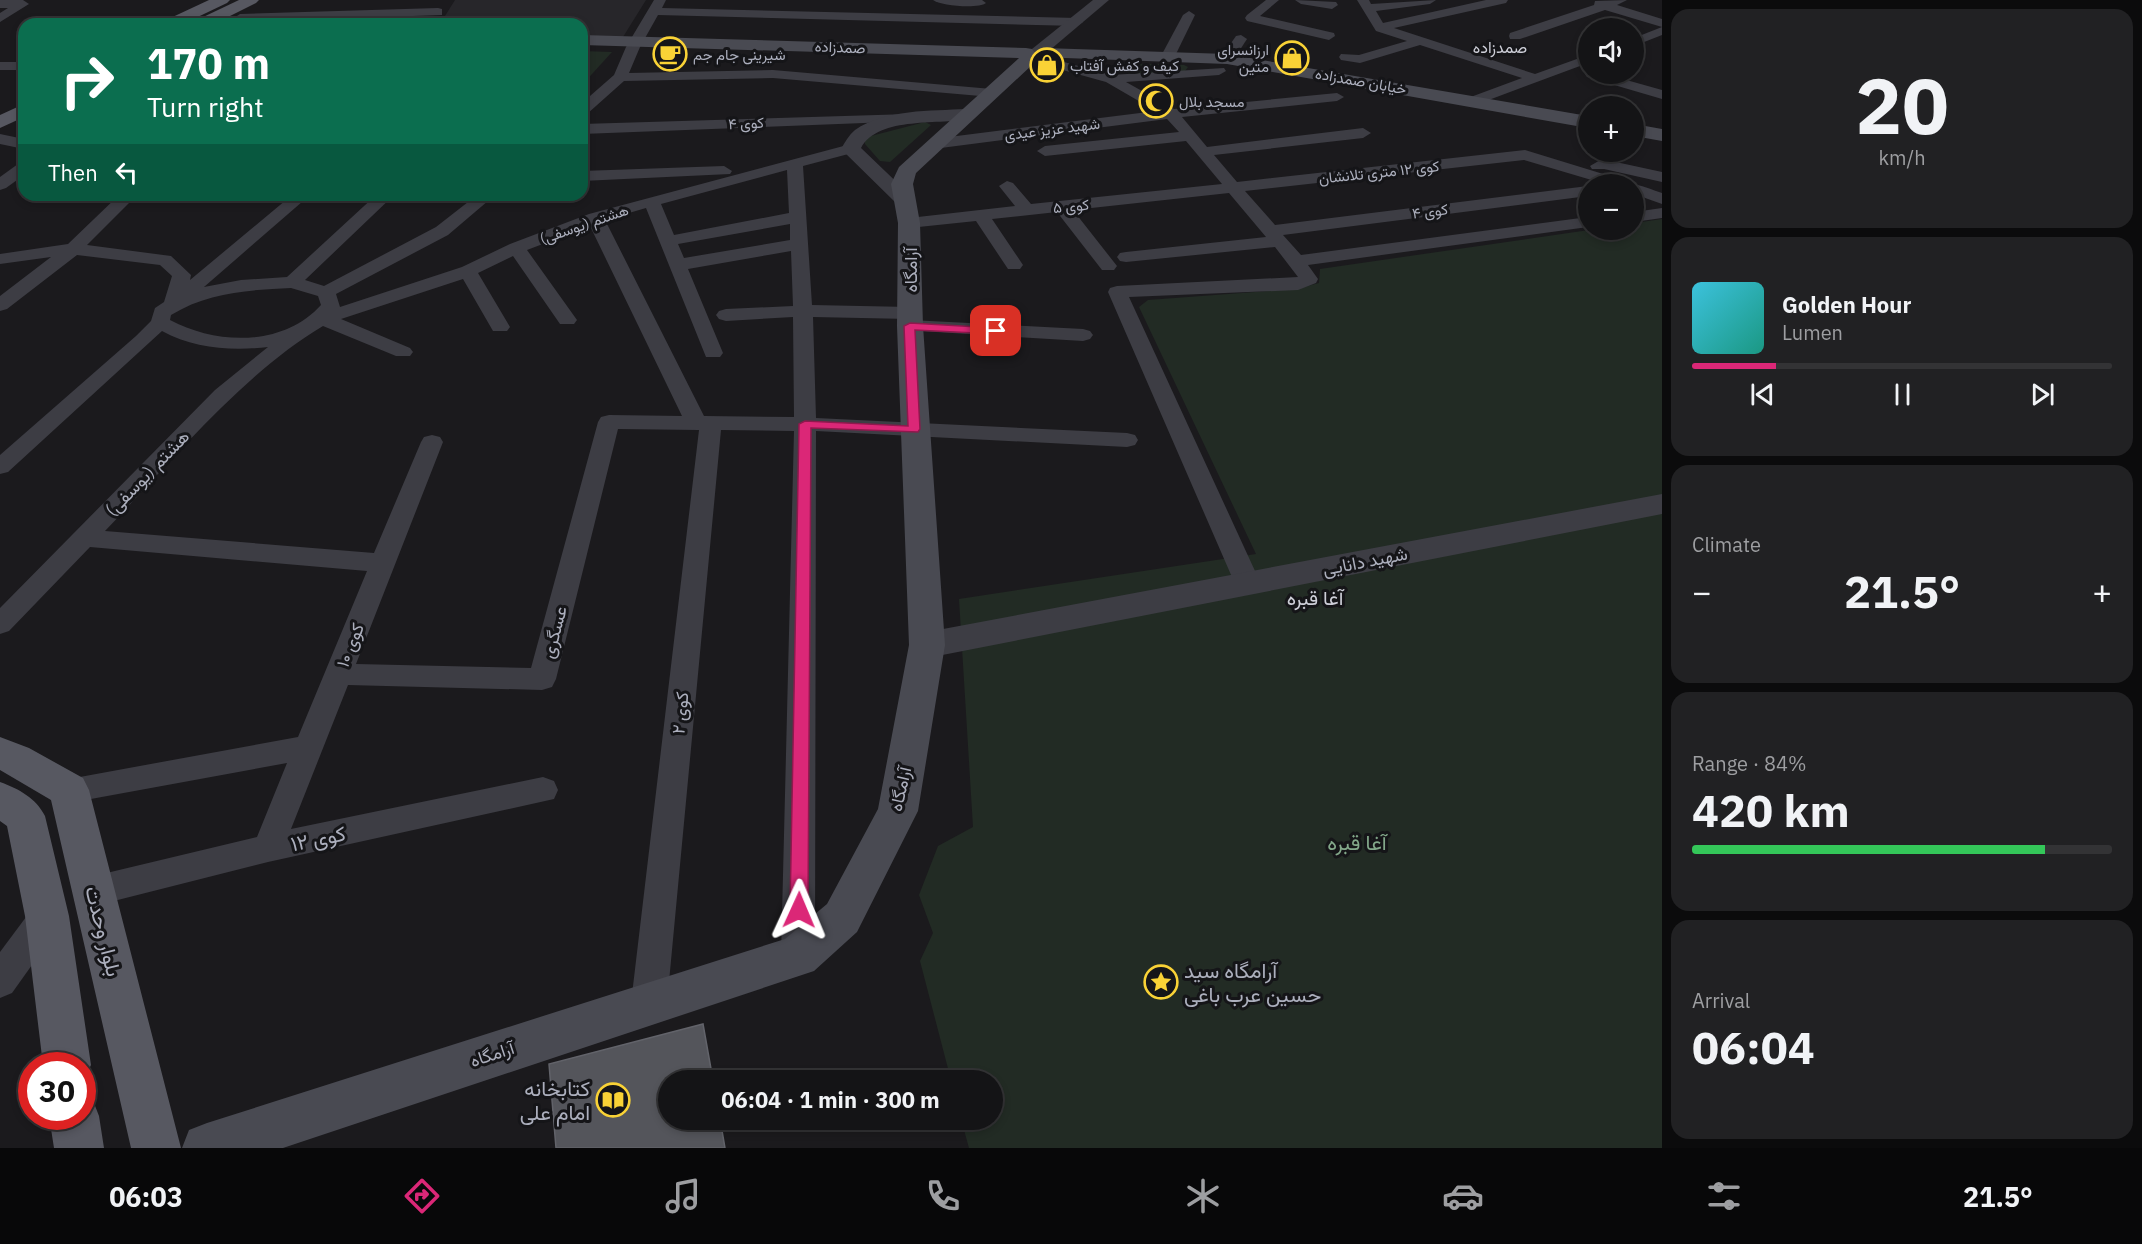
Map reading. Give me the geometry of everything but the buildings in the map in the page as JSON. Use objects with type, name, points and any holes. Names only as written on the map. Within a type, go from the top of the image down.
[{"type":"main road","points":[[183,18],[222,0]]},
{"type":"main road","points":[[217,18],[248,1]]},
{"type":"main road","name":"صمدزاده","points":[[588,40],[635,44],[1036,57],[1132,55]]},
{"type":"main road","name":"صمدزاده","points":[[588,46],[635,44]]},
{"type":"main road","name":"خیابان صمدزاده","points":[[1132,55],[1168,56],[1223,65],[1318,73],[1578,120]]},
{"type":"main road","name":"آرامگاه","points":[[207,1148],[798,956],[842,918],[898,811],[927,645],[914,429],[906,211],[902,184],[922,131],[979,104],[1036,57]]},
{"type":"main road","points":[[0,105],[18,96]]},
{"type":"main road","points":[[0,122],[18,113]]},
{"type":"main road","points":[[1644,132],[1662,135]]},
{"type":"main road","points":[[0,753],[15,759],[69,790]]},
{"type":"main road","name":"بلوار وحدت","points":[[69,790],[156,1148]]},
{"type":"main road","points":[[0,799],[25,816],[47,915],[65,1052]]},
{"type":"main road","points":[[76,1130],[79,1148]]},
{"type":"street","points":[[434,18],[445,0]]},
{"type":"street","points":[[939,0],[996,4]]},
{"type":"street","points":[[1036,57],[1102,0]]},
{"type":"street","points":[[1273,0],[1251,18],[1329,36]]},
{"type":"street","points":[[1301,0],[1332,5]]},
{"type":"street","points":[[1430,0],[1366,4],[1380,28],[1538,79]]},
{"type":"street","points":[[1380,28],[1502,0]]},
{"type":"street","points":[[1584,0],[1662,23]]},
{"type":"street","points":[[1515,36],[1621,0]]},
{"type":"street","points":[[248,1],[268,2]]},
{"type":"street","points":[[0,4],[27,2]]},
{"type":"street","points":[[0,18],[27,2]]},
{"type":"street","points":[[588,106],[620,77],[656,6],[1083,17]]},
{"type":"street","points":[[1042,8],[1083,17]]},
{"type":"street","points":[[240,18],[438,12]]},
{"type":"street","points":[[1168,56],[1189,15]]},
{"type":"street","points":[[1644,38],[1662,31]]},
{"type":"street","points":[[1111,79],[1223,65],[1241,39]]},
{"type":"street","points":[[1451,51],[1472,39]]},
{"type":"street","points":[[1347,57],[1360,59],[1420,41]]},
{"type":"street","points":[[1036,57],[1111,79],[1171,114],[1201,152],[1276,236],[1309,279],[1298,284],[1117,292],[1248,584]]},
{"type":"street","points":[[1473,101],[1578,63]]},
{"type":"street","points":[[0,66],[18,66]]},
{"type":"street","points":[[1569,67],[1578,70]]},
{"type":"street","name":"شهید عزیز عیدی","points":[[922,131],[1171,114],[1336,97],[1318,73]]},
{"type":"street","points":[[620,77],[773,74],[979,104]]},
{"type":"street","points":[[1626,84],[1662,95]]},
{"type":"street","points":[[906,211],[851,149],[861,134],[876,127],[922,131]]},
{"type":"street","name":"کوی ۴","points":[[588,129],[922,131]]},
{"type":"street","points":[[1201,152],[1363,133]]},
{"type":"street","points":[[1045,152],[1188,136]]},
{"type":"street","points":[[0,139],[18,143]]},
{"type":"street","name":"هشتم (یوسفی)","points":[[0,624],[224,394],[247,373],[303,331],[323,319],[468,271],[516,248],[596,218],[769,169],[851,149]]},
{"type":"street","name":"کوی ۱۲ متری تلانشان","points":[[1233,188],[1525,156],[1587,174]]},
{"type":"street","points":[[795,163],[803,311],[805,424],[798,956]]},
{"type":"street","points":[[1587,174],[1602,164],[1662,177]]},
{"type":"street","points":[[588,176],[769,169]]},
{"type":"street","points":[[0,185],[18,172]]},
{"type":"street","points":[[1007,186],[1028,210]]},
{"type":"street","name":"کوی ۵","points":[[906,211],[981,215],[1233,188]]},
{"type":"street","name":"کوی ۴","points":[[1126,257],[1578,192]]},
{"type":"street","points":[[1644,193],[1662,199]]},
{"type":"street","points":[[0,305],[73,249],[123,201]]},
{"type":"street","points":[[0,467],[143,340],[160,322],[162,312],[295,201]]},
{"type":"street","points":[[292,282],[380,201]]},
{"type":"street","points":[[173,304],[187,298],[236,287],[292,282],[326,291],[442,231],[480,201]]},
{"type":"street","points":[[652,201],[713,353]]},
{"type":"street","points":[[1062,207],[1108,266]]},
{"type":"street","points":[[1644,216],[1662,213]]},
{"type":"street","points":[[981,215],[1014,265]]},
{"type":"street","points":[[668,241],[798,217]]},
{"type":"street","points":[[596,218],[704,423],[805,424],[1127,440]]},
{"type":"street","points":[[1296,261],[1578,223]]},
{"type":"street","points":[[678,266],[799,244]]},
{"type":"street","points":[[516,248],[567,320]]},
{"type":"street","points":[[0,259],[73,249],[165,260],[182,275],[173,304]]},
{"type":"street","points":[[468,271],[500,327]]},
{"type":"street","points":[[326,291],[332,306],[323,319],[404,352]]},
{"type":"street","points":[[726,315],[803,311],[1083,335]]},
{"type":"street","points":[[160,322],[171,330],[190,338],[217,343],[242,344],[274,340],[303,331]]},
{"type":"street","name":"عسگری","points":[[338,674],[542,679],[609,422],[704,423]]},
{"type":"street","name":"کوی ۲","points":[[649,1003],[704,423]]},
{"type":"street","name":"کوی ۱۰","points":[[268,848],[432,442]]},
{"type":"street","name":"شهید دانایی","points":[[927,645],[1662,504]]},
{"type":"street","points":[[84,538],[383,563]]},
{"type":"street","points":[[69,790],[308,747]]},
{"type":"street","name":"کوی ۱۲","points":[[94,891],[268,848],[543,790]]},
{"type":"street","points":[[0,981],[47,915]]},
{"type":"shaded area","points":[[455,0],[646,0],[623,37],[588,36],[588,18],[444,18]]},
{"type":"green space","points":[[588,51],[612,52],[588,78]]},
{"type":"green space","points":[[1117,63],[1188,67],[1185,71],[1130,75]]},
{"type":"green space","points":[[925,122],[931,125],[890,162],[880,161],[865,144],[865,140],[871,136]]},
{"type":"green space","name":"آغا قبره","points":[[1662,219],[1662,1148],[969,1148],[964,1130],[1003,1130],[1003,1070],[948,1070],[920,961],[933,933],[919,895],[938,846],[973,827],[959,599],[1256,554],[1139,307],[1148,300],[1296,289],[1319,283],[1320,269],[1578,232],[1578,240],[1644,240],[1644,222]]},
{"type":"place","name":"شیرینی جام جم","points":[[670,54]]},
{"type":"place","name":"ارزانسرای متین","points":[[1292,58]]},
{"type":"place","name":"کیف و کفش آفتاب","points":[[1047,65]]},
{"type":"place","name":"مسجد بلال","points":[[1156,101]]},
{"type":"place","name":"آرامگاه سید حسین عرب باغی","points":[[1161,982]]},
{"type":"place","name":"کتابخانه امام علی","points":[[613,1100]]},
{"type":"district","name":"صمدزاده","points":[[1500,47]]},
{"type":"district","name":"آغا قبره","points":[[1315,597]]},
{"type":"route","points":[[799,910],[805,424],[914,429],[910,326],[996,331]]}]
